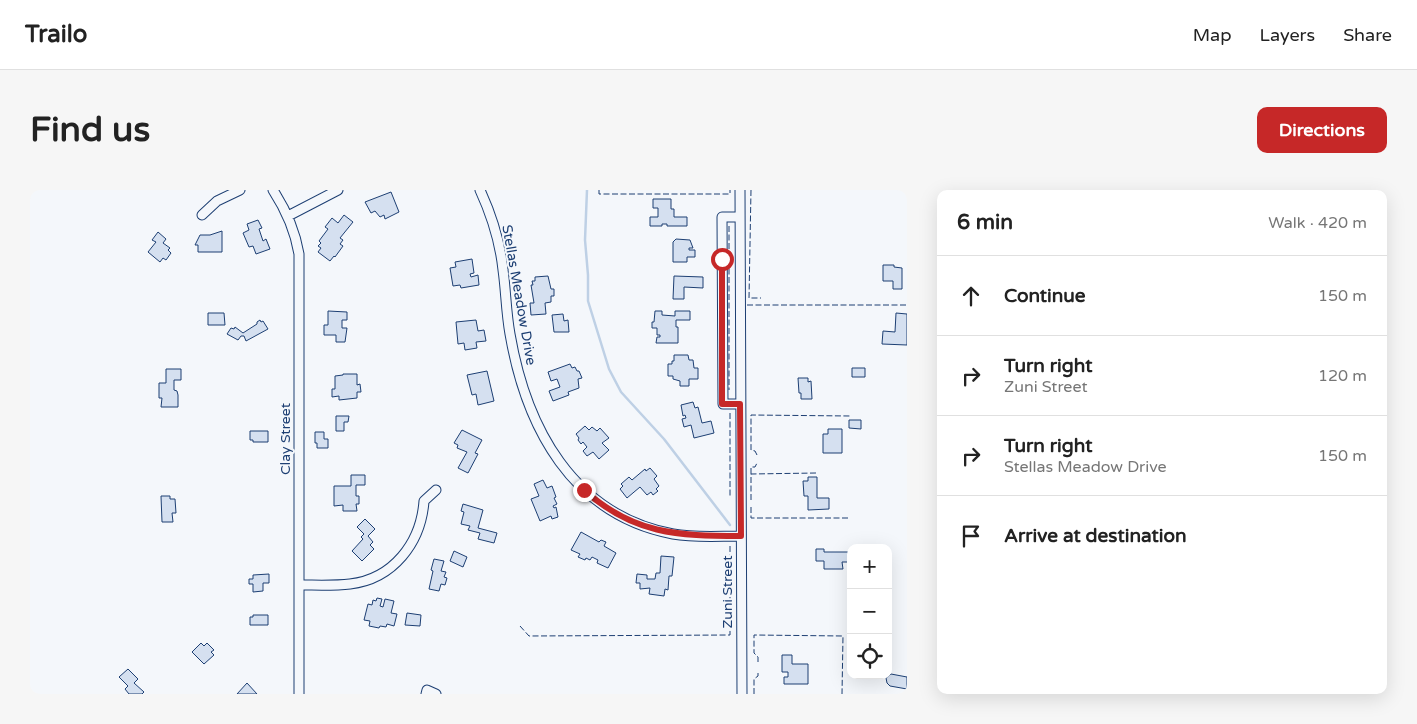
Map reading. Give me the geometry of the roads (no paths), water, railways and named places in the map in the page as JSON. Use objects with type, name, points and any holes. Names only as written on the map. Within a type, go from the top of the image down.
[{"type":"street","points":[[202,215],[217,202],[240,190]]},
{"type":"street","name":"Clay Street","points":[[273,190],[288,216],[299,254],[300,694]]},
{"type":"street","points":[[288,216],[338,190]]},
{"type":"street","name":"Stellas Meadow Drive","points":[[480,190],[497,234],[510,332],[518,372],[534,417],[551,450],[564,468],[599,504],[645,527],[674,534],[741,536]]},
{"type":"street","name":"Zuni Street","points":[[740,190],[742,694]]},
{"type":"street","points":[[740,217],[722,218],[722,404],[740,404]]},
{"type":"street","points":[[299,585],[350,584],[370,579],[388,570],[409,549],[420,526],[424,501],[436,490]]},
{"type":"street","points":[[426,694],[428,690],[436,694]]},
{"type":"waterway","points":[[587,190],[585,240],[588,301],[609,369],[621,392],[664,439],[730,525]]}]
